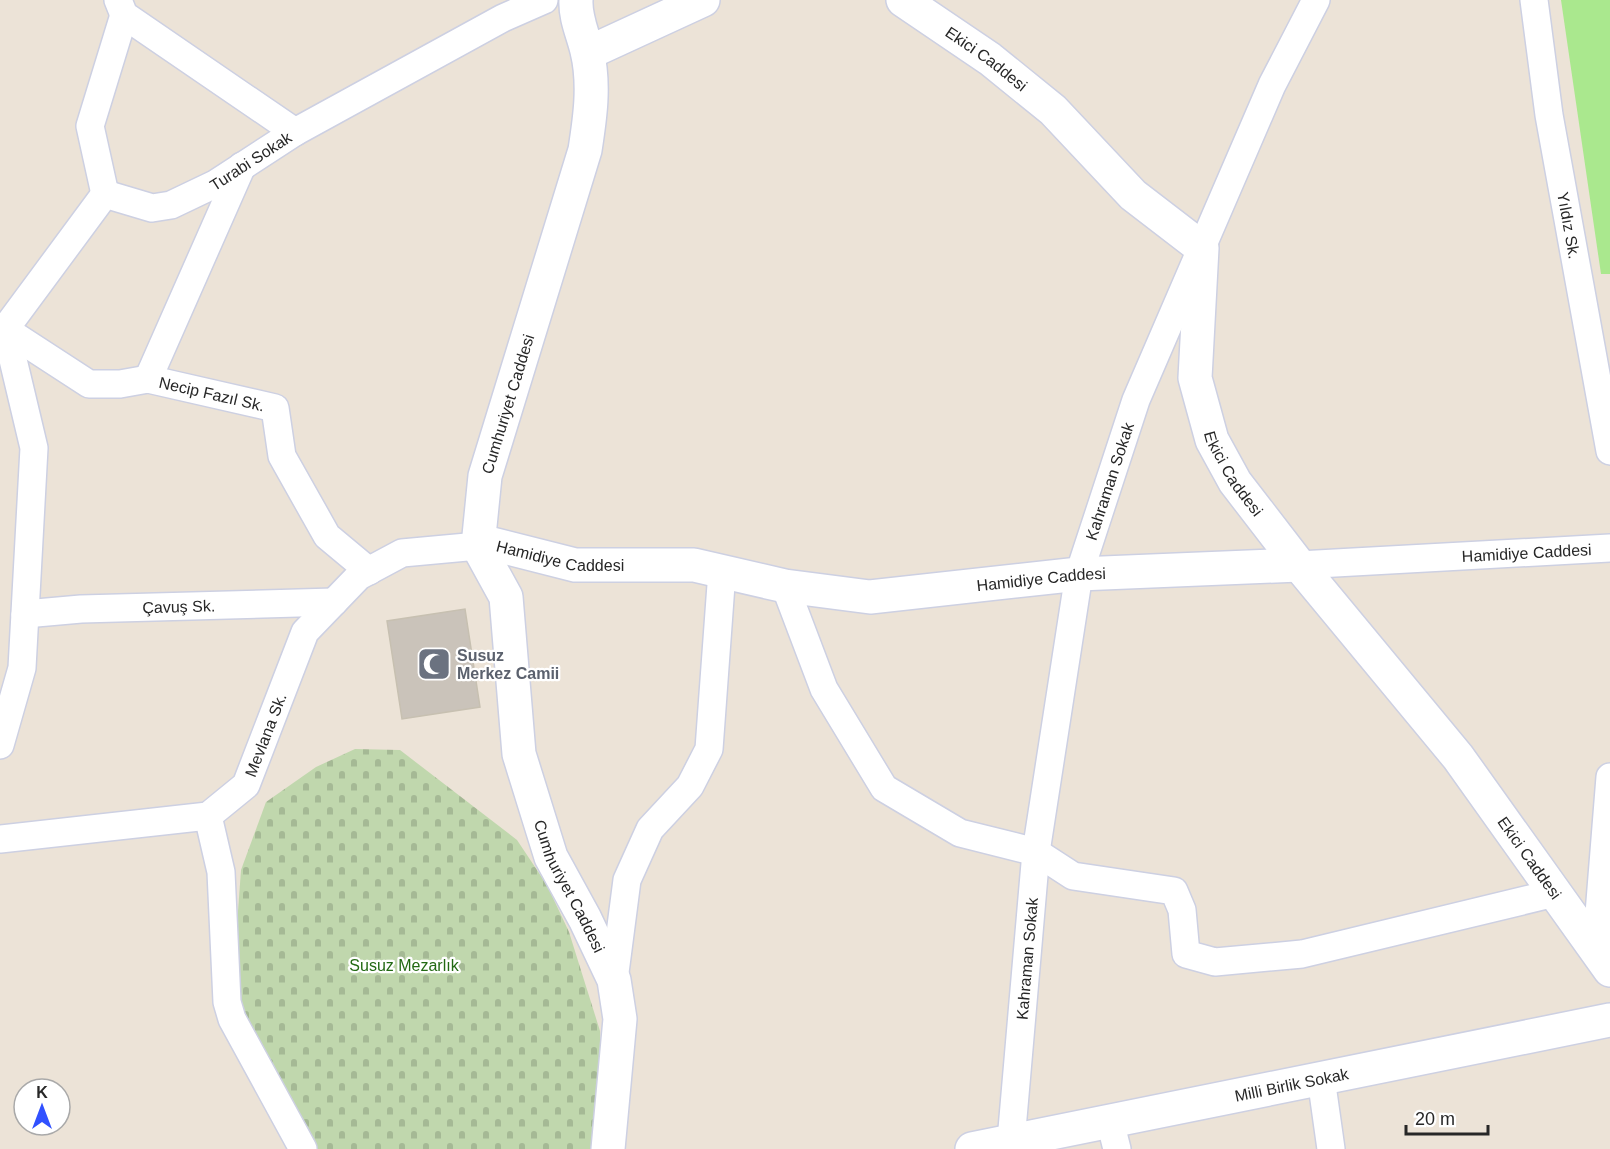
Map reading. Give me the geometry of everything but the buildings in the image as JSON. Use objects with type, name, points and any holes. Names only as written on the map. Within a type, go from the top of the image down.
[{"type":"main road","name":"Cumhuriyet Caddesi","points":[[576,0],[575,11],[588,53],[592,97],[585,150],[485,476],[478,546],[506,597],[519,754],[547,846],[614,980],[621,1019],[608,1149]]},
{"type":"main road","points":[[588,53],[704,0]]},
{"type":"main road","name":"Ekici Caddesi","points":[[903,0],[990,59],[1053,110],[1133,195],[1202,248],[1195,378],[1212,440],[1234,482],[1299,565],[1458,757],[1603,961]]},
{"type":"main road","name":"Hamidiye Caddesi","points":[[478,546],[492,544],[575,565],[694,565],[785,586],[870,597],[1079,574],[1299,565]]},
{"type":"main road","name":"Milli Birlik Sokak","points":[[972,1149],[1011,1141],[1113,1135],[1321,1078],[1610,1020]]},
{"type":"street","name":"Kahraman Sokak","points":[[1011,1141],[1036,852],[1079,574],[1136,400],[1272,85],[1317,0]]},
{"type":"street","name":"Yıldız Sk.","points":[[1534,0],[1549,115],[1610,451]]},
{"type":"street","name":"Turabi Sokak","points":[[105,194],[152,208],[171,205],[215,184],[295,132],[503,18],[539,1]]},
{"type":"street","points":[[0,746],[11,665],[24,614],[34,448],[2,333],[105,194],[90,126],[121,8],[295,132]]},
{"type":"street","points":[[148,379],[242,166]]},
{"type":"street","name":"Necip Fazıl Sk.","points":[[2,333],[89,384],[120,384],[148,379],[275,408],[282,456],[327,536],[369,571]]},
{"type":"street","name":"Mevlana Sk.","points":[[208,816],[246,784],[305,632],[359,576],[402,553],[478,546]]},
{"type":"street","name":"Hamidiye Caddesi","points":[[1299,565],[1610,548]]},
{"type":"street","points":[[614,980],[627,880],[651,829],[690,786],[709,749],[722,571]]},
{"type":"street","points":[[785,586],[824,689],[884,788],[960,833],[1036,852],[1073,876],[1174,891],[1182,910],[1186,954],[1215,962],[1302,954],[1555,893]]},
{"type":"street","name":"Çavuş Sk.","points":[[24,614],[81,609],[334,602]]},
{"type":"street","points":[[1603,961],[1610,777]]},
{"type":"street","points":[[0,839],[208,816],[221,872],[227,1002],[232,1019],[303,1149]]},
{"type":"street","points":[[1321,1078],[1331,1149]]},
{"type":"green space","points":[[1561,0],[1610,0],[1610,274],[1601,274]]},
{"type":"green space","name":"Susuz Mezarlık","points":[[355,749],[400,750],[517,840],[547,885],[569,932],[600,1031],[601,1080],[592,1149],[314,1149],[242,1009],[237,925],[241,870],[266,802],[316,767]]},
{"type":"place","name":"Susuz Merkez Camii","points":[[434,664]]}]
